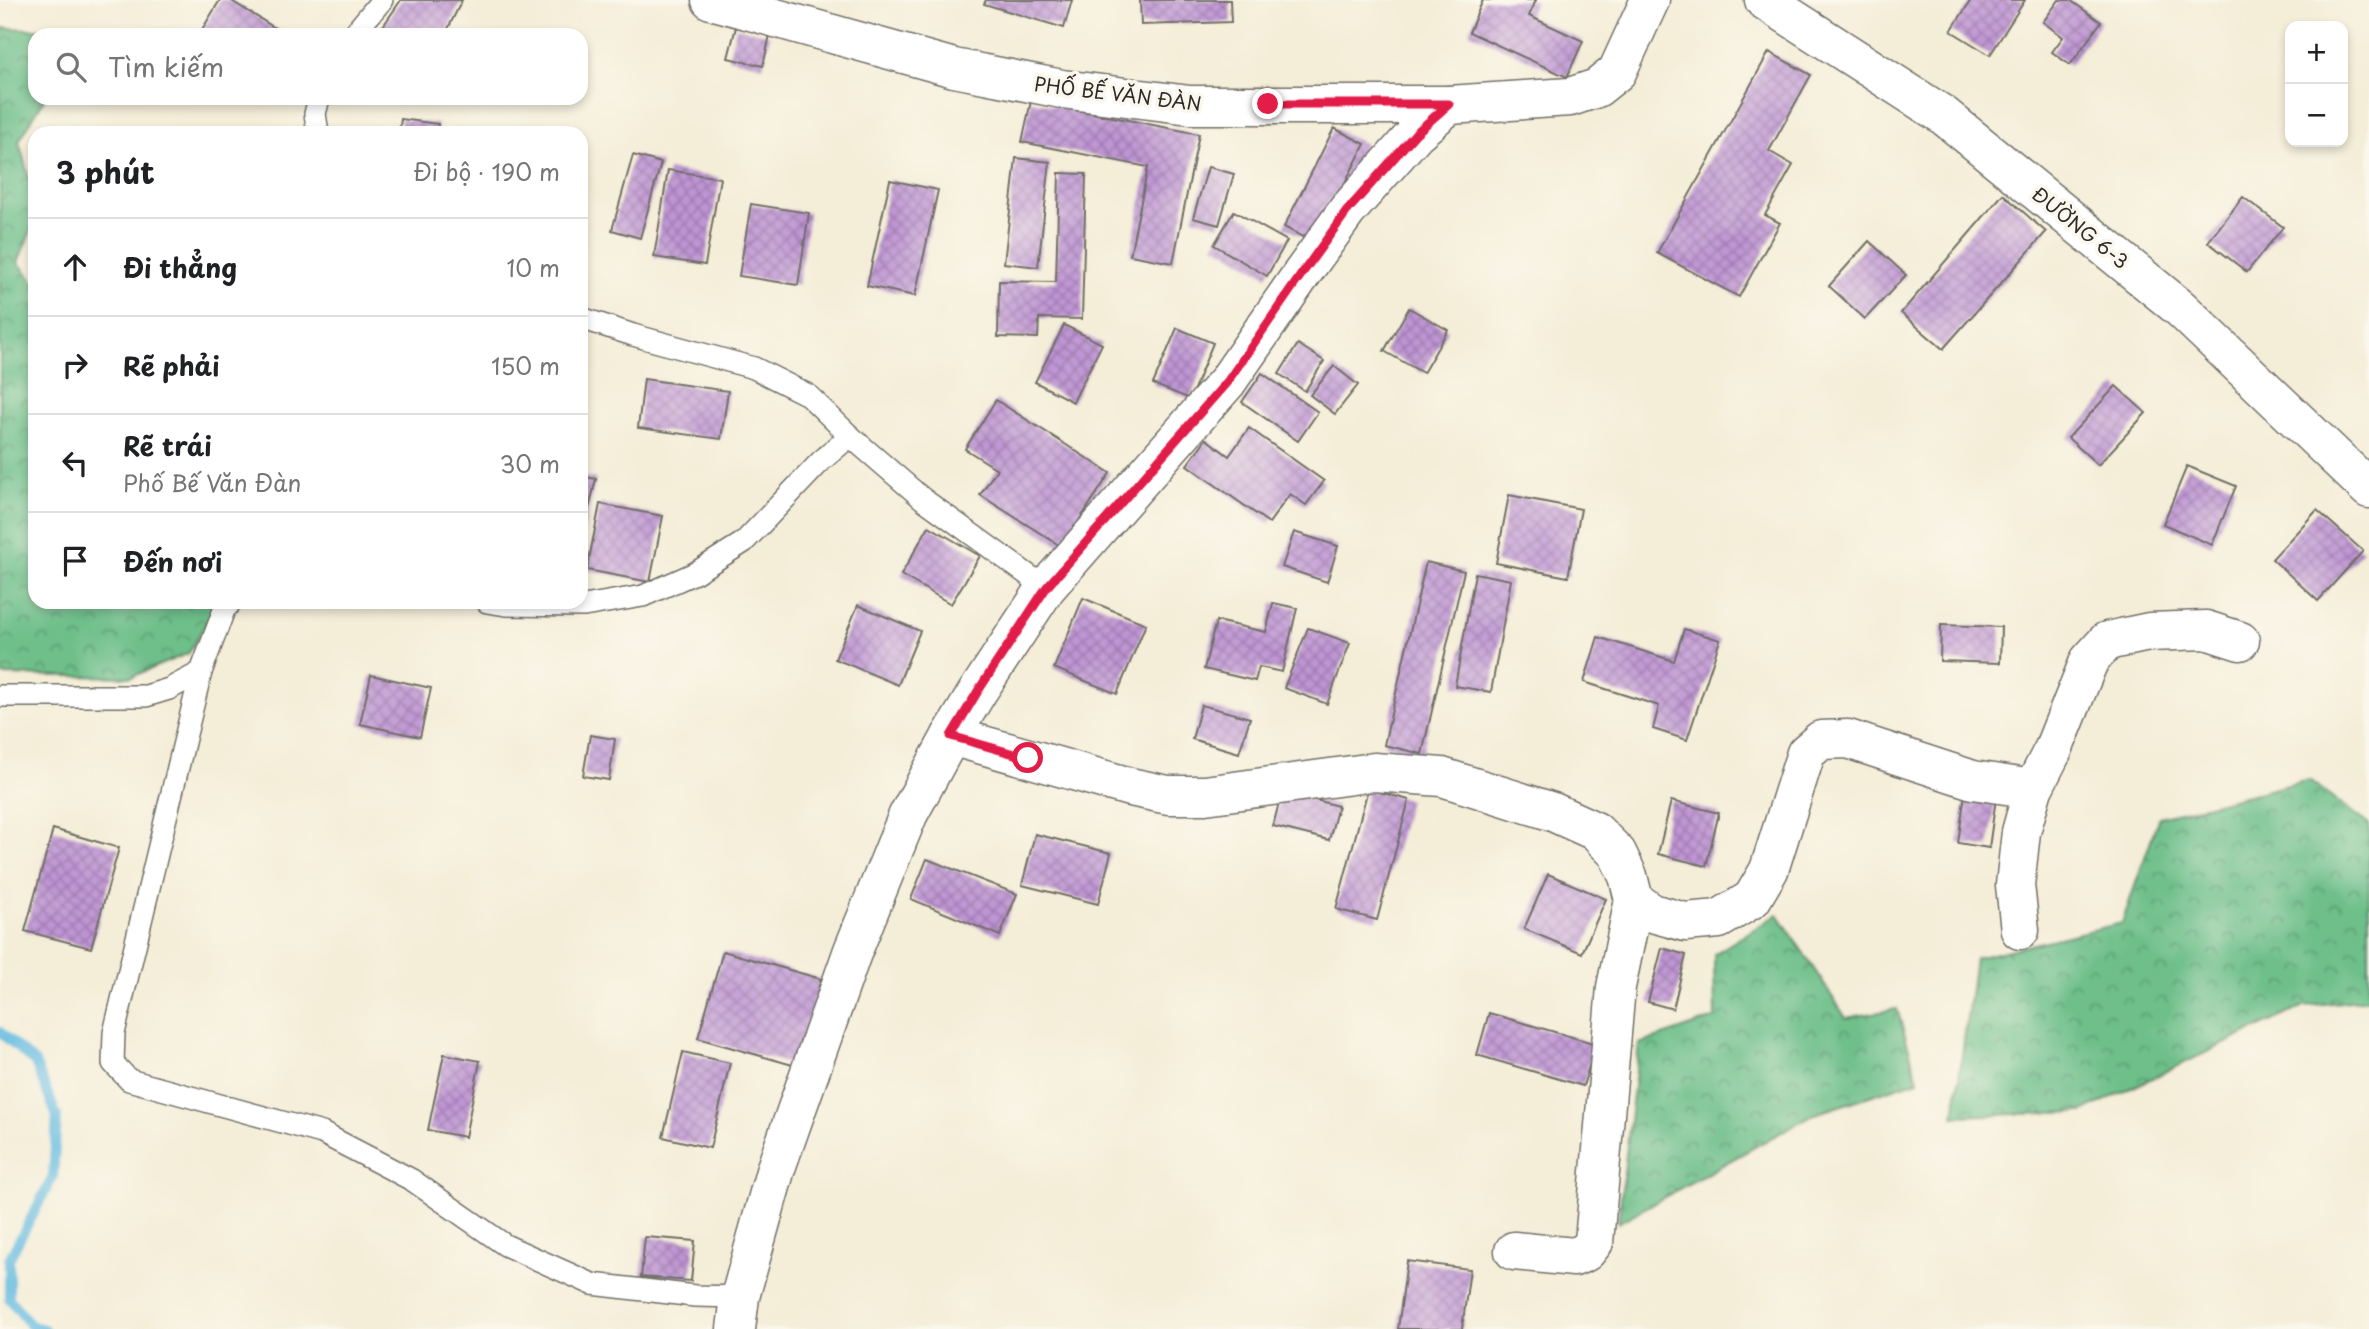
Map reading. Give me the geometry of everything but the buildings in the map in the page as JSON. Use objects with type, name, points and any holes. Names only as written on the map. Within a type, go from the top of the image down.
[{"type":"street","name":"PHỐ BẾ VĂN ĐÀN","points":[[712,0],[954,68],[1062,89],[1191,104],[1449,104],[1570,97],[1597,88],[1617,72],[1650,0]]},
{"type":"street","name":"ĐƯỜNG 6-3","points":[[1764,0],[1954,124],[2181,309],[2369,489]]},
{"type":"street","points":[[738,1313],[776,1168],[852,953],[908,815],[951,736],[1046,588],[1227,382],[1347,211],[1416,133],[1449,104]]},
{"type":"street","points":[[2020,930],[2015,885],[2021,832],[2033,789],[2053,750],[2089,661],[2107,641],[2149,632],[2206,630],[2241,641]]},
{"type":"street","points":[[951,736],[1130,787],[1168,795],[1205,795],[1374,772],[1442,777],[1553,812],[1595,831],[1617,853],[1628,876],[1634,900],[1616,987],[1594,1242],[1586,1252],[1574,1256],[1514,1251]]},
{"type":"street","points":[[1634,900],[1652,913],[1685,922],[1719,919],[1752,899],[1769,870],[1806,753],[1821,740],[1848,738],[1973,780],[2033,789]]},
{"type":"lane","points":[[360,28],[382,0]]},
{"type":"lane","points":[[317,105],[317,126]]},
{"type":"lane","points":[[588,320],[754,368],[808,395],[850,436],[923,499],[1046,588]]},
{"type":"lane","points":[[588,605],[643,596],[695,573],[744,541],[821,461],[850,436]]},
{"type":"lane","points":[[225,609],[201,672],[114,1033],[113,1063],[129,1080],[322,1133],[412,1180],[505,1245],[592,1283],[695,1296],[738,1313]]},
{"type":"lane","points":[[0,696],[146,696],[169,690],[201,672]]},
{"type":"green space","points":[[0,28],[28,29],[28,105],[41,105],[19,141],[28,175],[28,238],[18,262],[28,274],[28,609],[214,609],[189,653],[131,677],[0,675]]},
{"type":"green space","points":[[2309,780],[2369,825],[2369,999],[2304,1006],[2081,1112],[1954,1116],[1975,958],[2122,923],[2159,817]]},
{"type":"green space","points":[[1778,914],[1846,1018],[1897,1009],[1918,1080],[1812,1115],[1618,1223],[1639,1044],[1715,1018],[1714,954]]},
{"type":"waterway","points":[[0,1032],[35,1063],[57,1116],[53,1177],[9,1259],[9,1298],[30,1325],[44,1329]]},
{"type":"route","points":[[1028,758],[951,736],[1046,588],[1227,382],[1347,211],[1416,133],[1449,104],[1268,104]]}]
